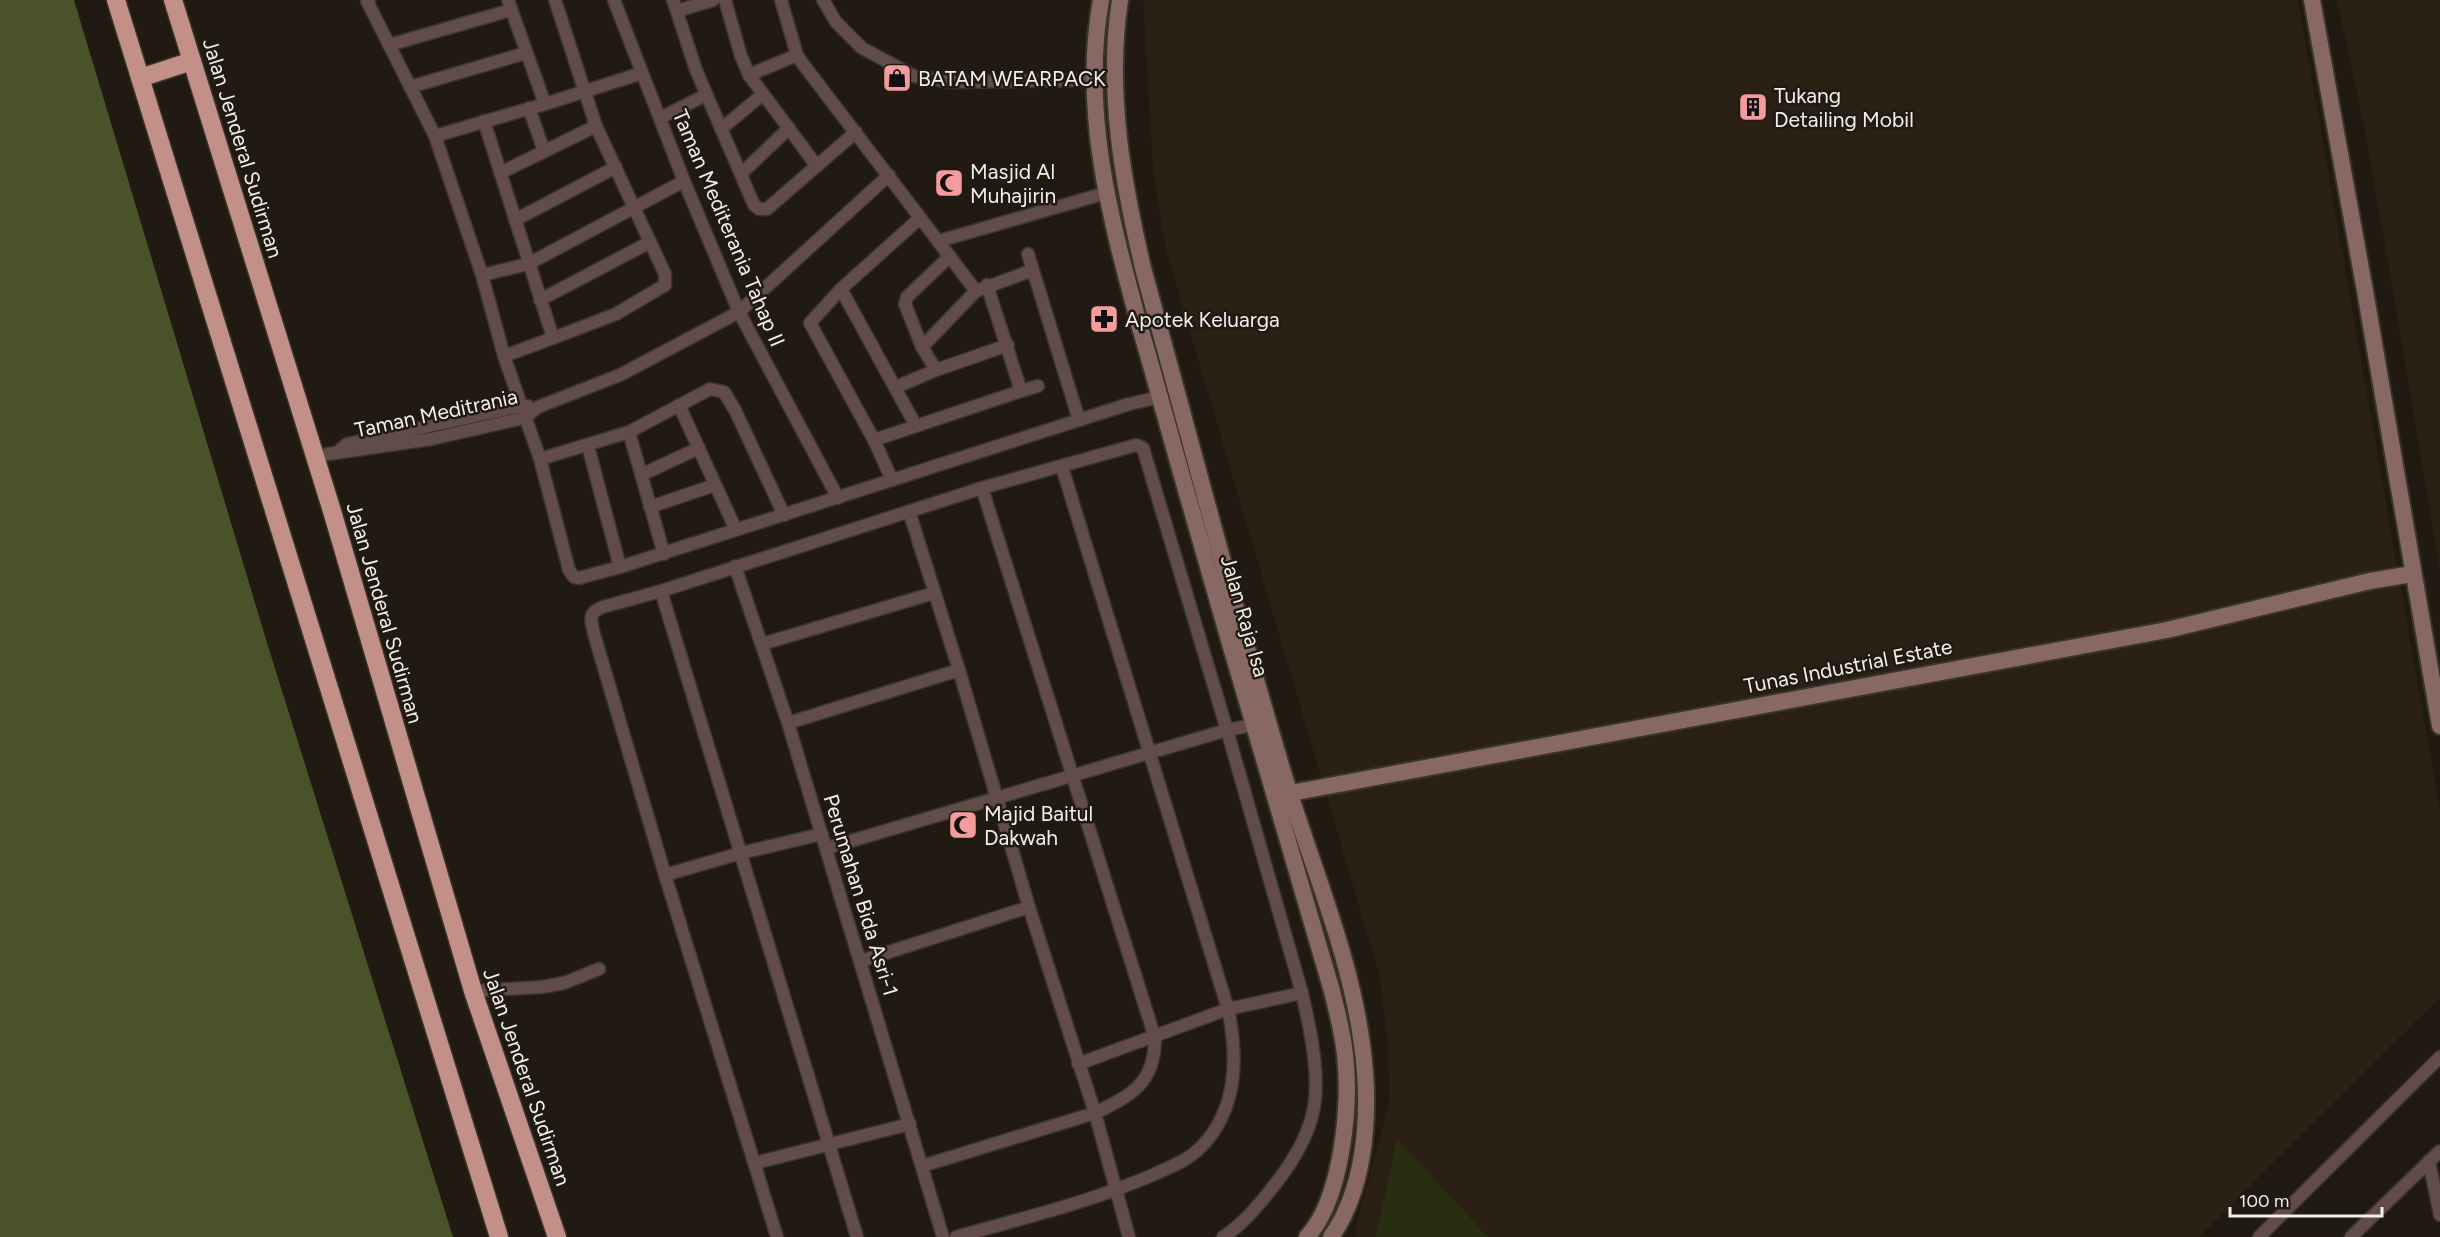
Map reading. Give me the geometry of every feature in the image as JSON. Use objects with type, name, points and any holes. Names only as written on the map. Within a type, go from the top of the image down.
[{"type":"highway","points":[[116,0],[499,1237]]},
{"type":"highway","name":"Jalan Jenderal Sudirman","points":[[173,0],[315,456],[473,992],[557,1237]]},
{"type":"highway","points":[[140,78],[192,61]]},
{"type":"main road","name":"Jalan Raja Isa","points":[[1101,0],[1095,45],[1094,110],[1106,193],[1117,242],[1253,725],[1317,871],[1348,976],[1360,1030],[1365,1075],[1364,1140],[1351,1198],[1331,1237]]},
{"type":"main road","name":"Jalan Raja Isa","points":[[1120,0],[1115,76],[1127,200],[1282,794],[1332,991],[1345,1055],[1346,1103],[1336,1175],[1327,1206],[1307,1237]]},
{"type":"main road","points":[[2312,0],[2440,726]]},
{"type":"main road","points":[[2321,0],[2440,670]]},
{"type":"main road","name":"Tunas Industrial Estate","points":[[1282,794],[2168,630],[2349,586],[2412,574]]},
{"type":"main road","points":[[1339,1237],[1342,1219]]},
{"type":"street","points":[[368,0],[435,136],[482,275],[504,357],[540,459],[570,574],[579,578],[664,554],[1079,420],[1160,397]]},
{"type":"street","points":[[504,357],[616,314],[665,285],[665,274],[596,126],[555,0]]},
{"type":"street","name":"Taman Mediterania Tahap II","points":[[614,0],[684,181],[739,312],[838,498]]},
{"type":"street","points":[[713,0],[675,5],[706,95],[754,205],[759,209],[767,209],[856,132]]},
{"type":"street","points":[[724,0],[749,75],[816,165]]},
{"type":"street","points":[[781,0],[797,55],[950,256],[981,288],[1008,345],[1021,391]]},
{"type":"street","points":[[824,0],[836,22],[862,48],[914,76],[952,82],[1094,80]]},
{"type":"street","points":[[389,45],[509,5],[545,104]]},
{"type":"street","points":[[410,87],[526,53]]},
{"type":"street","points":[[749,75],[797,55]]},
{"type":"street","points":[[435,136],[642,73]]},
{"type":"street","points":[[721,129],[763,94]]},
{"type":"street","points":[[660,118],[706,95]]},
{"type":"street","points":[[529,108],[544,152]]},
{"type":"street","points":[[484,121],[553,339]]},
{"type":"street","points":[[500,173],[596,126]]},
{"type":"street","points":[[741,174],[789,129]]},
{"type":"street","points":[[514,220],[616,167]]},
{"type":"street","name":"Taman Meditrania","points":[[315,456],[523,412],[620,375],[739,312],[889,175]]},
{"type":"street","points":[[482,275],[528,264],[684,181]]},
{"type":"street","points":[[939,241],[1106,193]]},
{"type":"street","points":[[892,480],[874,441],[810,323],[841,289],[920,218]]},
{"type":"street","points":[[540,300],[650,242]]},
{"type":"street","points":[[1028,254],[1079,420]]},
{"type":"street","points":[[936,370],[922,347],[906,311],[905,302],[950,256]]},
{"type":"street","points":[[922,347],[981,288],[1033,270]]},
{"type":"street","points":[[841,289],[916,426]]},
{"type":"street","points":[[896,387],[936,370],[1008,345]]},
{"type":"street","points":[[874,441],[1038,386]]},
{"type":"street","points":[[540,459],[628,432],[710,389],[724,392],[735,410],[784,515]]},
{"type":"street","points":[[680,405],[736,530]]},
{"type":"street","points":[[628,432],[664,554]]},
{"type":"street","points":[[777,1237],[665,875],[591,621],[594,610],[661,591],[982,488],[1138,445],[1143,448],[1302,993],[1309,1023],[1315,1074],[1312,1116],[1300,1146],[1282,1177],[1242,1223],[1223,1237]]},
{"type":"street","points":[[588,446],[620,567]]},
{"type":"street","points":[[641,475],[699,448]]},
{"type":"street","points":[[956,1237],[1117,1190],[1185,1160],[1201,1147],[1214,1130],[1225,1110],[1233,1083],[1234,1039],[1227,1009],[1062,467]]},
{"type":"street","points":[[650,507],[716,485]]},
{"type":"street","points":[[922,1166],[1095,1113],[1122,1100],[1140,1086],[1148,1075],[1155,1038],[982,488]]},
{"type":"street","points":[[909,511],[998,798],[1029,907],[1095,1113],[1129,1237]]},
{"type":"street","name":"Perumahan Bida Asri-1","points":[[735,566],[827,848],[943,1237]]},
{"type":"street","points":[[661,591],[831,1145],[857,1237]]},
{"type":"street","points":[[762,644],[934,593]]},
{"type":"street","points":[[788,723],[959,670]]},
{"type":"street","points":[[827,848],[1227,730],[1253,725]]},
{"type":"street","points":[[665,875],[741,852],[822,834]]},
{"type":"street","points":[[861,961],[1029,907]]},
{"type":"street","points":[[473,992],[542,987],[564,983],[599,969]]},
{"type":"street","points":[[1078,1064],[1155,1038],[1227,1009],[1302,993]]},
{"type":"street","points":[[2259,1237],[2440,1057]]},
{"type":"street","points":[[755,1163],[910,1124]]},
{"type":"street","points":[[2351,1237],[2440,1150]]},
{"type":"street","points":[[2429,1161],[2440,1215]]},
{"type":"shaded area","points":[[1143,0],[2298,0],[2440,811],[2440,997],[2199,1237],[1355,1237],[1389,1103],[1388,1047],[1379,974],[1165,247],[1153,170]]},
{"type":"shaded area","points":[[2337,0],[2440,0],[2440,569],[2367,141]]},
{"type":"green space","points":[[0,0],[74,0],[268,646],[453,1237],[0,1237]]},
{"type":"green space","points":[[1397,1139],[1488,1237],[1376,1237]]},
{"type":"place","name":"BATAM WEARPACK","points":[[897,78]]},
{"type":"place","name":"Tukang Detailing Mobil","points":[[1753,107]]},
{"type":"place","name":"Masjid Al Muhajirin","points":[[949,183]]},
{"type":"place","name":"Apotek Keluarga","points":[[1104,319]]},
{"type":"place","name":"Majid Baitul Dakwah","points":[[963,825]]}]
